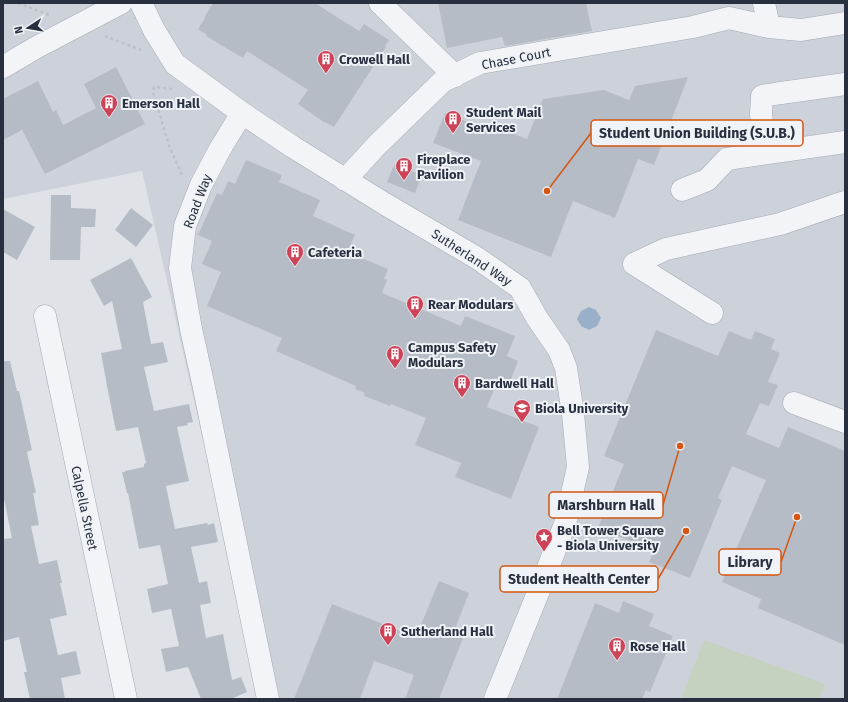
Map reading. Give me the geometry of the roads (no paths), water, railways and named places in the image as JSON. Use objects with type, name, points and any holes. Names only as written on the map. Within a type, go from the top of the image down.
[{"type":"street","points":[[3,67],[37,47],[121,3]]},
{"type":"street","name":"Sutherland Way","points":[[141,3],[154,30],[176,64],[242,113],[293,147],[345,180],[477,258],[520,288],[537,318],[559,350],[566,368],[574,414],[578,467],[565,524],[495,699]]},
{"type":"street","points":[[380,3],[455,76]]},
{"type":"street","points":[[764,3],[769,27],[801,30],[845,23]]},
{"type":"street","name":"Chase Court","points":[[345,180],[377,145],[437,86],[443,81],[480,63],[693,27],[729,18],[769,27]]},
{"type":"street","points":[[766,153],[761,114],[762,96],[845,84]]},
{"type":"street","name":"Road Way","points":[[242,113],[200,185],[185,226],[180,268],[191,329],[268,699]]},
{"type":"street","points":[[682,190],[707,180],[727,159],[845,142]]},
{"type":"street","points":[[712,313],[634,264],[666,249],[780,224],[845,202]]},
{"type":"street","name":"Calpella Street","points":[[45,316],[126,699]]},
{"type":"street","points":[[794,402],[845,422]]},
{"type":"water","points":[[589,307],[596,310],[601,318],[597,326],[589,330],[581,326],[577,319],[581,311]]},
{"type":"place","name":"Crowell Hall","points":[[326,74]]},
{"type":"place","name":"Emerson Hall","points":[[109,118]]},
{"type":"place","name":"Student Mail Services","points":[[453,134]]},
{"type":"place","name":"Fireplace Pavilion","points":[[404,181]]},
{"type":"place","name":"Student Union Building (S.U.B.)","points":[[547,191]]},
{"type":"place","name":"Cafeteria","points":[[295,267]]},
{"type":"place","name":"Rear Modulars","points":[[415,319]]},
{"type":"place","name":"Campus Safety Modulars","points":[[395,369]]},
{"type":"place","name":"Bardwell Hall","points":[[462,398]]},
{"type":"place","name":"Biola University","points":[[522,423]]},
{"type":"place","name":"Marshburn Hall","points":[[680,446]]},
{"type":"place","name":"Library","points":[[797,517]]},
{"type":"place","name":"Student Health Center","points":[[686,531]]},
{"type":"place","name":"Bell Tower Square - Biola University","points":[[544,552]]},
{"type":"place","name":"Sutherland Hall","points":[[388,646]]},
{"type":"place","name":"Rose Hall","points":[[617,661]]}]
